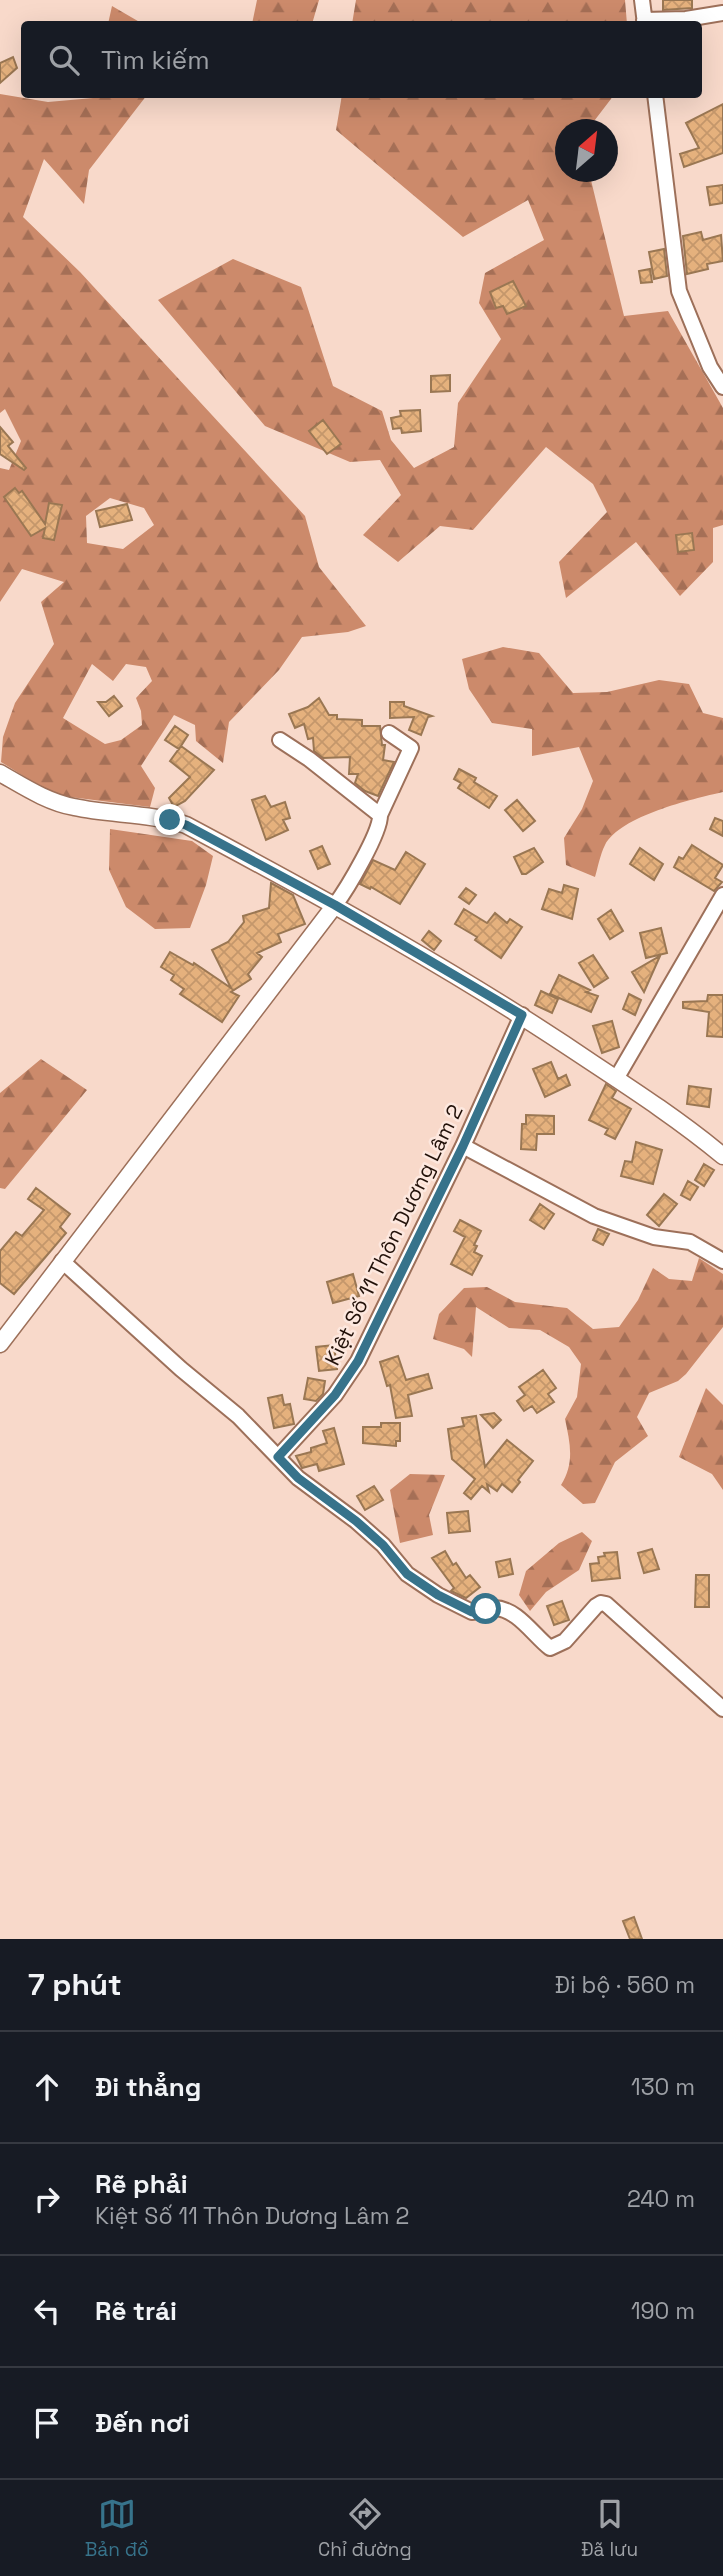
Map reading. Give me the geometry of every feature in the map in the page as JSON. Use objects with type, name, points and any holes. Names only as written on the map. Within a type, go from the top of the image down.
[{"type":"street","points":[[642,0],[645,21]]},
{"type":"street","points":[[659,21],[723,13]]},
{"type":"street","points":[[655,98],[679,291],[710,367],[723,387]]},
{"type":"street","points":[[0,1344],[349,884],[377,830],[380,815],[411,750],[407,744],[389,733]]},
{"type":"street","points":[[280,740],[309,759],[380,815]]},
{"type":"street","points":[[0,773],[58,803],[170,820],[186,825],[335,905],[522,1015],[690,1129],[723,1156]]},
{"type":"street","points":[[616,1079],[723,895]]},
{"type":"street","name":"Kiệt Số 11 Thôn Dương Lâm 2","points":[[278,1457],[335,1395],[358,1361],[463,1146],[522,1015]]},
{"type":"street","points":[[463,1146],[594,1216],[654,1237],[690,1241],[723,1261]]},
{"type":"street","points":[[62,1261],[181,1369],[238,1416],[298,1478],[356,1521],[383,1545],[407,1574],[438,1595],[472,1612],[490,1608],[502,1609],[515,1616],[553,1648],[565,1641],[596,1606],[606,1604],[723,1709]]},
{"type":"green space","points":[[257,0],[319,0],[313,21],[253,21]]},
{"type":"green space","points":[[356,0],[625,0],[627,21],[352,21]]},
{"type":"green space","points":[[112,6],[138,21],[109,21]]},
{"type":"green space","points":[[0,94],[48,102],[93,98],[145,98],[89,170],[84,204],[44,159],[23,217],[80,272],[305,516],[319,567],[366,626],[348,632],[302,637],[279,670],[229,722],[223,763],[196,741],[195,725],[174,715],[141,766],[155,788],[150,807],[54,795],[1,762],[3,737],[15,703],[54,644],[41,602],[64,582],[22,569],[0,602],[0,468],[9,470],[21,441],[5,409],[0,413]],"holes":[[[110,498],[144,508],[154,525],[123,549],[87,543],[86,516]],[[92,664],[113,681],[126,664],[146,667],[152,681],[136,698],[142,725],[121,740],[105,744],[63,718]]]},
{"type":"green space","points":[[341,98],[612,98],[596,119],[555,119],[555,182],[591,182],[624,316],[668,311],[723,408],[723,525],[713,528],[713,562],[680,596],[636,542],[566,598],[559,562],[607,512],[593,484],[546,447],[473,530],[440,526],[398,562],[363,535],[401,495],[380,460],[350,462],[265,426],[158,300],[233,259],[301,287],[333,386],[382,411],[391,440],[414,468],[454,447],[458,403],[501,339],[479,303],[485,273],[544,240],[528,200],[463,237],[336,130]]},
{"type":"green space","points":[[503,647],[539,653],[573,693],[607,692],[659,680],[689,684],[703,713],[723,718],[723,792],[658,810],[625,825],[605,845],[595,877],[566,865],[564,838],[582,809],[593,781],[579,747],[532,756],[532,729],[492,723],[469,689],[462,659]]},
{"type":"green space","points":[[110,829],[192,841],[213,856],[206,885],[190,928],[155,929],[126,907],[109,870]]},
{"type":"green space","points":[[41,1059],[87,1090],[5,1189],[0,1188],[0,1093]]},
{"type":"green space","points":[[699,1258],[723,1274],[723,1327],[686,1374],[678,1381],[649,1393],[637,1417],[648,1436],[615,1462],[595,1503],[583,1504],[561,1485],[570,1461],[565,1419],[577,1397],[581,1364],[569,1347],[540,1330],[509,1328],[476,1307],[472,1357],[464,1349],[433,1339],[439,1314],[464,1288],[487,1287],[515,1302],[567,1308],[593,1329],[619,1327],[638,1300],[653,1268],[669,1279],[692,1281]]},
{"type":"green space","points":[[706,1388],[723,1405],[723,1490],[712,1474],[679,1457]]},
{"type":"green space","points":[[410,1474],[445,1475],[429,1515],[433,1535],[400,1543],[390,1490]]},
{"type":"green space","points":[[582,1532],[592,1541],[579,1570],[546,1592],[530,1611],[519,1595],[526,1571],[559,1543]]},
{"type":"building","points":[[663,0],[692,0],[692,8],[663,10]]},
{"type":"building","points":[[13,57],[17,68],[0,83],[0,63]]},
{"type":"building","points":[[723,104],[723,153],[684,167],[680,154],[699,148],[686,123]]},
{"type":"building","points":[[723,185],[723,203],[710,205],[707,187]]},
{"type":"building","points":[[701,232],[703,240],[721,235],[723,261],[707,264],[708,269],[687,274],[683,236]]},
{"type":"building","points":[[664,249],[667,276],[654,279],[649,252]]},
{"type":"building","points":[[650,269],[652,282],[641,283],[639,271]]},
{"type":"building","points":[[513,281],[526,306],[507,314],[503,306],[496,308],[490,292]]},
{"type":"building","points":[[450,375],[450,391],[431,392],[431,376]]},
{"type":"building","points":[[420,410],[421,431],[402,433],[401,428],[393,429],[391,418],[401,416],[400,411]]},
{"type":"building","points":[[323,420],[341,444],[327,454],[309,431]]},
{"type":"building","points":[[0,427],[13,442],[8,446],[26,468],[24,470],[0,454]]},
{"type":"building","points":[[15,488],[19,493],[22,491],[45,524],[49,503],[62,505],[54,540],[43,538],[45,528],[31,536],[4,497]]},
{"type":"building","points":[[127,504],[132,520],[100,527],[96,511]]},
{"type":"building","points":[[692,533],[694,550],[678,552],[676,535]]},
{"type":"building","points":[[114,696],[122,706],[109,716],[98,702],[106,702]]},
{"type":"building","points":[[319,698],[329,715],[337,715],[337,719],[362,720],[362,726],[380,726],[382,745],[385,745],[383,760],[394,762],[378,796],[355,783],[358,774],[349,774],[350,757],[323,758],[314,751],[313,738],[308,739],[304,724],[295,728],[289,714],[308,707]]},
{"type":"building","points":[[390,702],[404,702],[404,706],[432,716],[428,717],[421,735],[409,730],[414,717],[390,718]]},
{"type":"building","points":[[175,726],[188,735],[179,749],[165,740]]},
{"type":"building","points":[[181,746],[214,770],[185,801],[174,807],[169,798],[190,777],[170,761]]},
{"type":"building","points":[[459,769],[476,778],[474,782],[497,796],[489,808],[458,788],[461,783],[454,779]]},
{"type":"building","points":[[265,796],[271,807],[285,802],[290,818],[283,820],[288,830],[266,840],[252,800]]},
{"type":"building","points":[[517,800],[535,821],[523,831],[505,810]]},
{"type":"building","points":[[715,818],[723,821],[723,836],[710,829]]},
{"type":"building","points":[[692,845],[723,865],[715,878],[722,882],[714,891],[674,867],[679,857],[683,859]]},
{"type":"building","points":[[322,846],[330,864],[318,869],[310,851]]},
{"type":"building","points":[[534,848],[543,862],[522,874],[514,857]]},
{"type":"building","points":[[640,848],[663,864],[654,880],[630,864]]},
{"type":"building","points":[[406,852],[425,864],[400,904],[371,887],[370,889],[360,884],[373,860],[395,870]]},
{"type":"building","points":[[271,883],[293,895],[305,924],[278,934],[281,942],[257,953],[262,957],[248,974],[251,979],[231,992],[239,996],[222,1022],[180,994],[184,989],[171,980],[174,975],[161,967],[170,952],[193,965],[194,963],[231,988],[212,950],[228,942],[244,922],[243,916],[269,908]]},
{"type":"building","points":[[564,885],[578,889],[572,919],[542,909],[549,889],[562,893]]},
{"type":"building","points":[[466,888],[476,895],[469,904],[459,897]]},
{"type":"building","points":[[464,909],[487,923],[495,913],[507,923],[510,919],[522,927],[501,958],[475,940],[477,937],[455,924]]},
{"type":"building","points":[[611,910],[623,931],[610,939],[598,919]]},
{"type":"building","points":[[661,928],[667,953],[646,958],[640,933]]},
{"type":"building","points":[[429,931],[441,941],[434,950],[422,940]]},
{"type":"building","points":[[593,955],[608,978],[594,987],[579,963]]},
{"type":"building","points":[[660,956],[644,992],[632,972]]},
{"type":"building","points":[[559,975],[590,990],[586,992],[598,996],[591,1012],[550,994]]},
{"type":"building","points":[[541,991],[558,999],[552,1013],[535,1005]]},
{"type":"building","points":[[629,994],[641,1000],[635,1015],[623,1009]]},
{"type":"building","points":[[708,995],[723,995],[723,1037],[707,1036],[709,1012],[683,1008],[683,1002],[707,1001]]},
{"type":"building","points":[[612,1021],[619,1047],[602,1053],[593,1026]]},
{"type":"building","points":[[551,1062],[558,1079],[566,1075],[570,1085],[545,1097],[533,1069]]},
{"type":"building","points":[[606,1084],[616,1091],[612,1098],[631,1109],[615,1139],[605,1134],[608,1129],[589,1120]]},
{"type":"building","points":[[689,1086],[711,1089],[709,1107],[687,1104]]},
{"type":"building","points":[[526,1115],[554,1116],[554,1134],[537,1134],[536,1150],[521,1149],[522,1124],[526,1124]]},
{"type":"building","points":[[636,1142],[662,1150],[653,1184],[621,1176],[625,1161],[632,1162]]},
{"type":"building","points":[[704,1164],[714,1170],[704,1186],[695,1180]]},
{"type":"building","points":[[688,1181],[698,1187],[690,1200],[681,1195]]},
{"type":"building","points":[[36,1188],[70,1214],[60,1227],[66,1233],[14,1294],[0,1283],[0,1251],[16,1232],[22,1236],[44,1210],[28,1199]]},
{"type":"building","points":[[664,1194],[677,1204],[659,1226],[647,1215]]},
{"type":"building","points":[[540,1204],[554,1214],[544,1229],[530,1220]]},
{"type":"building","points":[[460,1220],[481,1231],[474,1245],[477,1246],[474,1252],[482,1256],[472,1275],[451,1264],[465,1237],[454,1231]]},
{"type":"building","points":[[598,1229],[609,1234],[603,1245],[593,1240]]},
{"type":"building","points":[[353,1274],[359,1296],[333,1303],[327,1282]]},
{"type":"building","points":[[334,1345],[337,1369],[319,1371],[316,1347]]},
{"type":"building","points":[[398,1356],[406,1380],[428,1374],[432,1388],[408,1395],[412,1416],[396,1418],[390,1385],[387,1386],[380,1362]]},
{"type":"building","points":[[543,1370],[556,1388],[548,1394],[554,1402],[537,1413],[532,1406],[524,1411],[517,1401],[525,1395],[519,1387]]},
{"type":"building","points":[[308,1378],[325,1381],[323,1394],[316,1401],[304,1399]]},
{"type":"building","points":[[282,1395],[284,1405],[290,1404],[294,1424],[274,1428],[268,1398]]},
{"type":"building","points":[[494,1413],[501,1420],[493,1428],[481,1415]]},
{"type":"building","points":[[476,1416],[485,1467],[507,1440],[533,1461],[512,1492],[502,1484],[497,1491],[487,1484],[489,1492],[482,1486],[471,1499],[464,1493],[475,1479],[452,1459],[448,1429],[464,1426],[462,1418]]},
{"type":"building","points":[[381,1423],[400,1423],[400,1441],[396,1441],[396,1446],[363,1443],[363,1427],[381,1427]]},
{"type":"building","points":[[334,1428],[344,1464],[319,1471],[317,1464],[302,1468],[296,1456],[311,1452],[311,1448],[327,1443],[323,1431]]},
{"type":"building","points":[[374,1486],[383,1500],[365,1510],[357,1496]]},
{"type":"building","points":[[468,1511],[470,1531],[449,1533],[447,1513]]},
{"type":"building","points":[[652,1549],[659,1569],[644,1573],[638,1553]]},
{"type":"building","points":[[445,1551],[453,1565],[456,1563],[466,1578],[470,1575],[480,1587],[466,1598],[451,1591],[454,1588],[432,1558]]},
{"type":"building","points":[[617,1552],[620,1578],[592,1581],[590,1564],[599,1563],[598,1557],[605,1556],[604,1553]]},
{"type":"building","points":[[510,1559],[513,1574],[499,1577],[496,1562]]},
{"type":"building","points":[[696,1575],[709,1575],[709,1607],[695,1607]]},
{"type":"building","points":[[562,1601],[569,1620],[554,1625],[547,1606]]},
{"type":"building","points":[[634,1917],[642,1939],[630,1939],[623,1921]]},
{"type":"route","points":[[170,820],[186,825],[335,905],[522,1015],[463,1146],[358,1361],[335,1395],[278,1457],[298,1478],[356,1521],[383,1545],[407,1574],[438,1595],[472,1612],[486,1609]]}]
